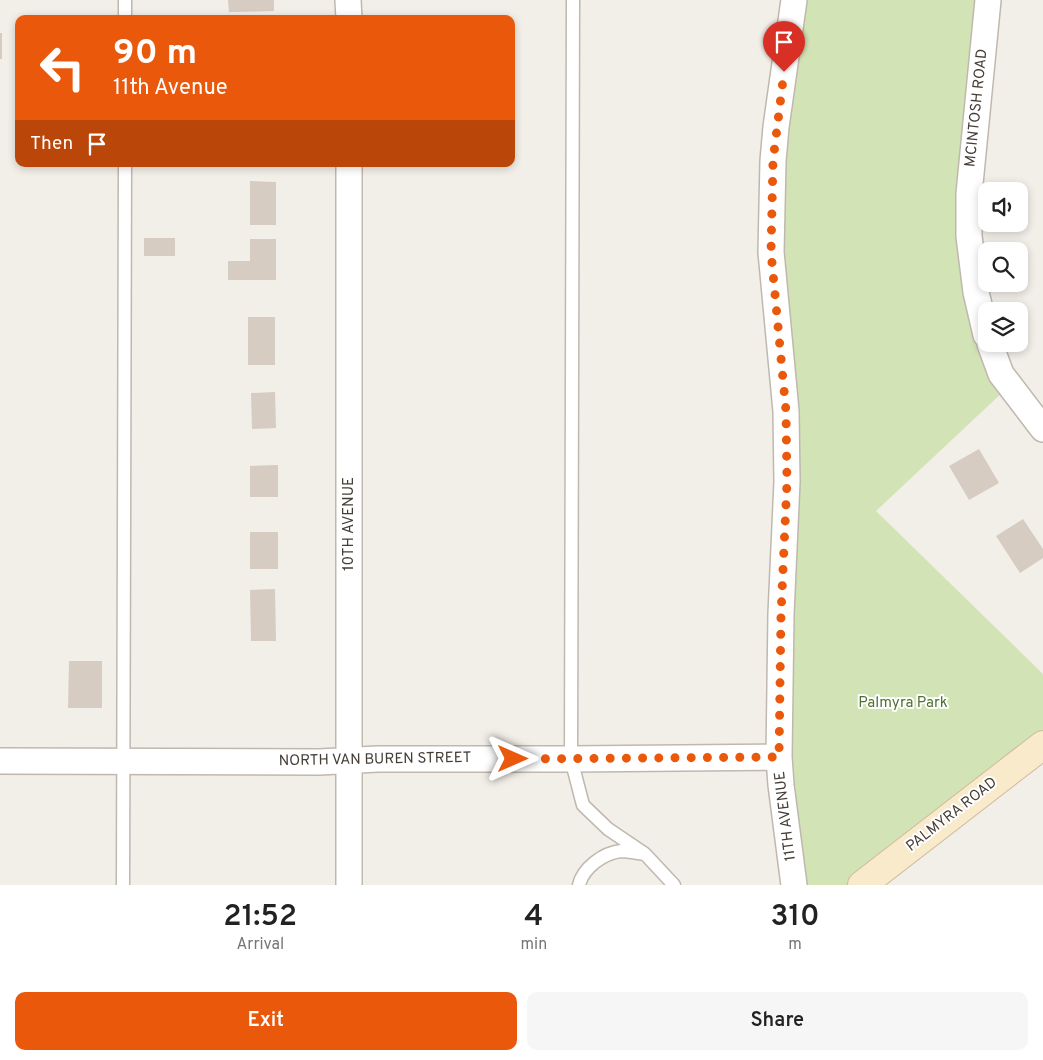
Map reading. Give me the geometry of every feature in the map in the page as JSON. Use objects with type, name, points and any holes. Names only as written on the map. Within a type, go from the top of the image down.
[{"type":"main road","name":"PALMYRA ROAD","points":[[862,885],[1043,746]]},
{"type":"street","points":[[348,0],[348,15]]},
{"type":"street","name":"11TH AVENUE","points":[[794,0],[776,127],[771,252],[787,428],[779,757],[794,885]]},
{"type":"street","name":"MCINTOSH ROAD","points":[[978,302],[969,236],[969,194],[988,0]]},
{"type":"street","name":"10TH AVENUE","points":[[349,167],[349,885]]},
{"type":"street","points":[[993,352],[1001,374],[1043,429]]},
{"type":"street","name":"NORTH VAN BUREN STREET","points":[[0,761],[319,762],[378,759],[779,757]]},
{"type":"lane","points":[[125,0],[125,15]]},
{"type":"lane","points":[[573,0],[571,759],[583,805],[608,829],[645,854],[674,885]]},
{"type":"lane","points":[[123,885],[125,167]]},
{"type":"lane","points":[[579,885],[580,878],[594,862],[620,851],[645,854]]},
{"type":"green space","name":"Palmyra Park","points":[[797,0],[984,0],[965,191],[978,256],[978,292],[985,292],[987,302],[978,302],[978,352],[997,352],[1005,390],[876,511],[1043,674],[1043,743],[861,885],[798,885],[793,854],[775,251]]},
{"type":"building","points":[[228,0],[274,0],[274,11],[229,12]]},
{"type":"building","points":[[0,33],[2,33],[2,59],[0,59]]},
{"type":"building","points":[[250,181],[276,182],[276,225],[250,225]]},
{"type":"building","points":[[144,238],[175,238],[175,256],[144,256]]},
{"type":"building","points":[[250,239],[276,239],[276,280],[228,280],[228,261],[250,261]]},
{"type":"building","points":[[248,317],[275,317],[275,365],[248,365]]},
{"type":"building","points":[[275,392],[276,428],[252,429],[251,393]]},
{"type":"building","points":[[979,449],[999,483],[969,500],[949,466]]},
{"type":"building","points":[[278,465],[278,497],[250,497],[250,466]]},
{"type":"building","points":[[1023,519],[1043,549],[1043,558],[1020,573],[996,536]]},
{"type":"building","points":[[250,532],[278,532],[278,569],[250,569]]},
{"type":"building","points":[[275,589],[276,641],[251,641],[250,590]]},
{"type":"building","points":[[69,661],[102,661],[102,708],[68,708]]},
{"type":"route","points":[[513,759],[779,757],[781,614],[787,482],[786,411],[771,252],[773,161],[784,72]]}]
